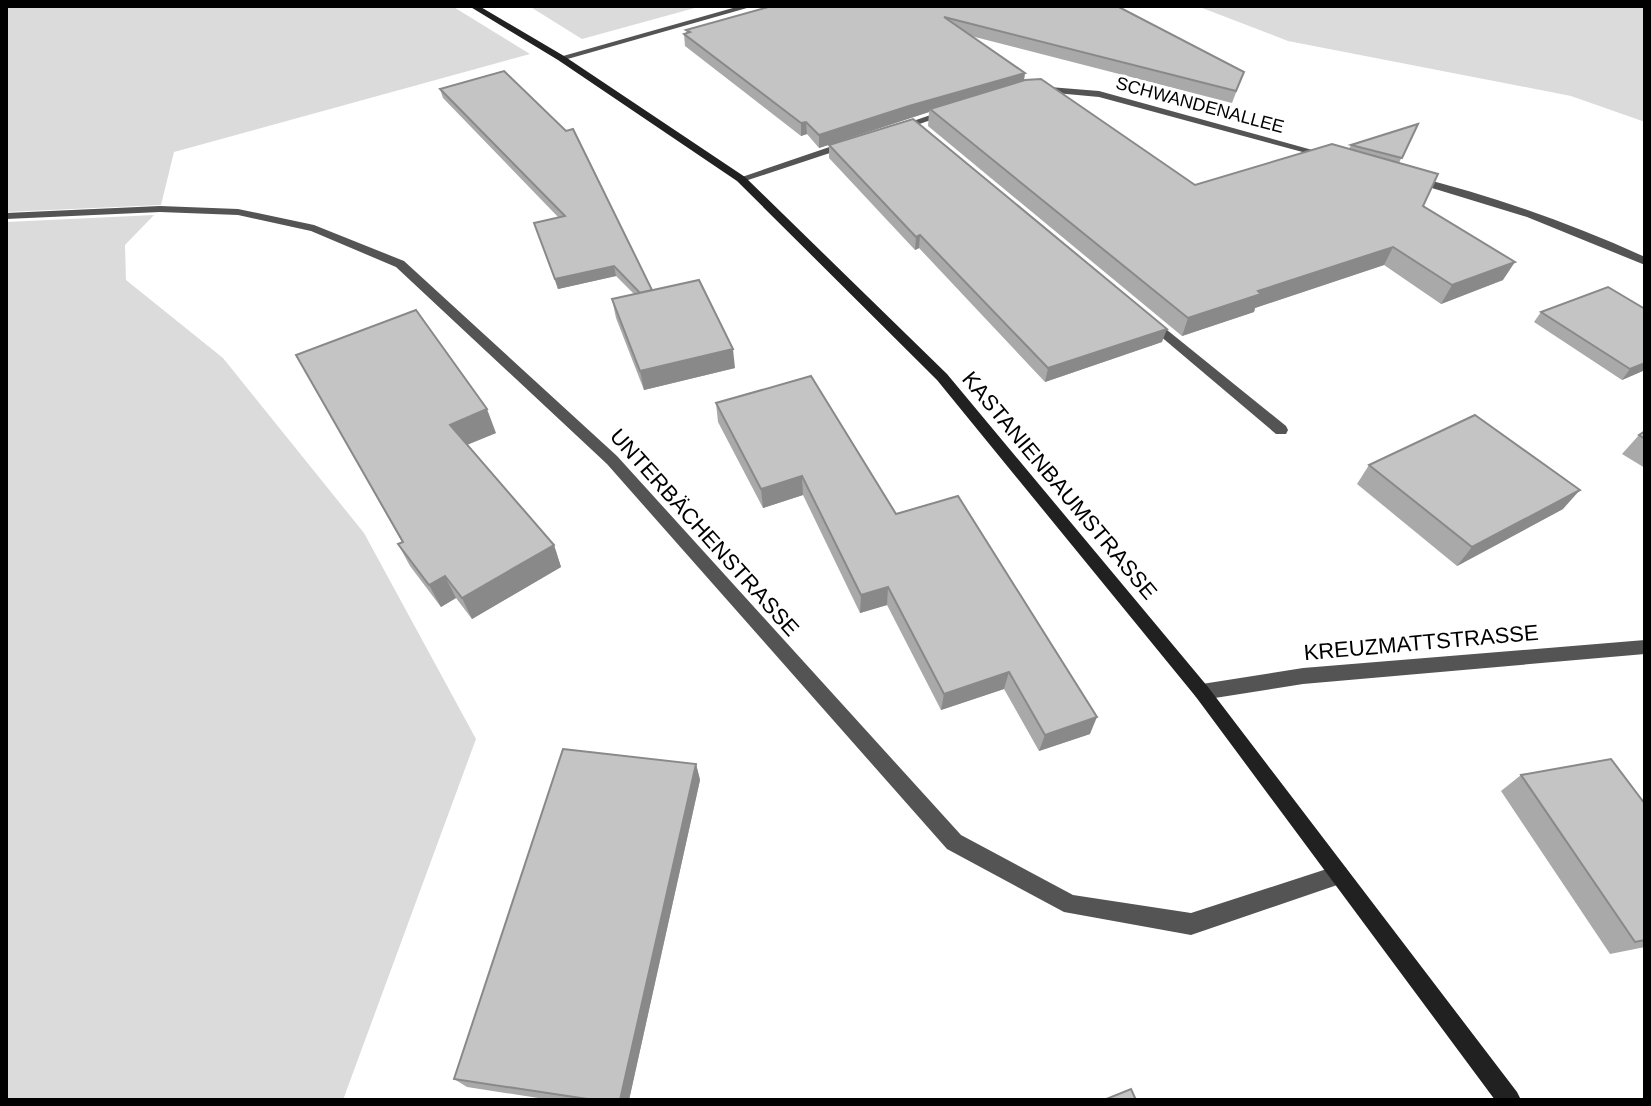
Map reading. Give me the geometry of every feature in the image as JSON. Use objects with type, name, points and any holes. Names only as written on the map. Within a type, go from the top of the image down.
[{"type":"street","name":"KASTANIENBAUMSTRASSE","points":[[473,6],[561,58],[741,179],[942,377],[1202,692],[1509,1100]]},
{"type":"street","points":[[561,58],[750,6]]},
{"type":"street","name":"SCHWANDENALLEE","points":[[1021,91],[1044,89],[1099,94],[1343,160]]},
{"type":"street","points":[[884,132],[967,107]]},
{"type":"street","points":[[913,123],[925,132]]},
{"type":"street","points":[[741,179],[869,137]]},
{"type":"street","points":[[1404,176],[1480,197],[1583,232],[1645,261]]},
{"type":"street","name":"UNTERBÄCHENSTRASSE","points":[[6,216],[160,209],[238,212],[314,228],[400,264],[612,460],[954,842],[1071,905],[1191,924],[1339,875]]},
{"type":"street","points":[[1137,309],[1281,430]]},
{"type":"street","name":"KREUZMATTSTRASSE","points":[[1202,692],[1303,676],[1645,647]]},
{"type":"shaded area","points":[[6,6],[452,6],[530,54],[174,152],[161,205],[6,212]]},
{"type":"shaded area","points":[[529,6],[702,6],[582,39]]},
{"type":"shaded area","points":[[1197,6],[1645,6],[1645,122],[1571,96],[1288,41]]},
{"type":"shaded area","points":[[154,215],[125,245],[126,280],[223,358],[364,533],[476,739],[343,1100],[6,1100],[6,222]]},
{"type":"building","points":[[772,6],[1117,6],[1244,72],[1236,91],[944,17],[1025,73],[819,135],[806,122],[801,123],[684,34],[690,32],[686,30]]},
{"type":"building","points":[[504,71],[566,131],[573,129],[652,290],[640,293],[614,266],[555,279],[534,223],[565,216],[440,89]]},
{"type":"building","points":[[1041,79],[1195,185],[1332,144],[1438,174],[1423,206],[1515,262],[1452,285],[1393,247],[1258,291],[1261,294],[1188,318],[930,109],[1025,80]]},
{"type":"building","points":[[913,119],[1167,329],[1048,368],[829,145]]},
{"type":"building","points":[[1418,124],[1402,158],[1351,145]]},
{"type":"building","points":[[699,280],[733,349],[640,371],[612,299]]},
{"type":"building","points":[[1608,287],[1645,309],[1645,363],[1630,369],[1541,312]]},
{"type":"building","points":[[416,310],[487,409],[450,425],[554,545],[462,598],[445,576],[429,585],[398,544],[403,542],[296,355]]},
{"type":"building","points":[[811,376],[896,514],[958,496],[1097,717],[1045,735],[1009,672],[944,694],[888,587],[861,595],[802,476],[761,489],[716,403]]},
{"type":"building","points":[[1475,415],[1580,490],[1472,547],[1369,465]]},
{"type":"building","points":[[563,749],[696,764],[620,1100],[594,1100],[454,1079]]},
{"type":"building","points":[[1611,759],[1645,804],[1645,940],[1635,942],[1521,775]]},
{"type":"building","points":[[1131,1089],[1136,1100],[1104,1100]]}]
